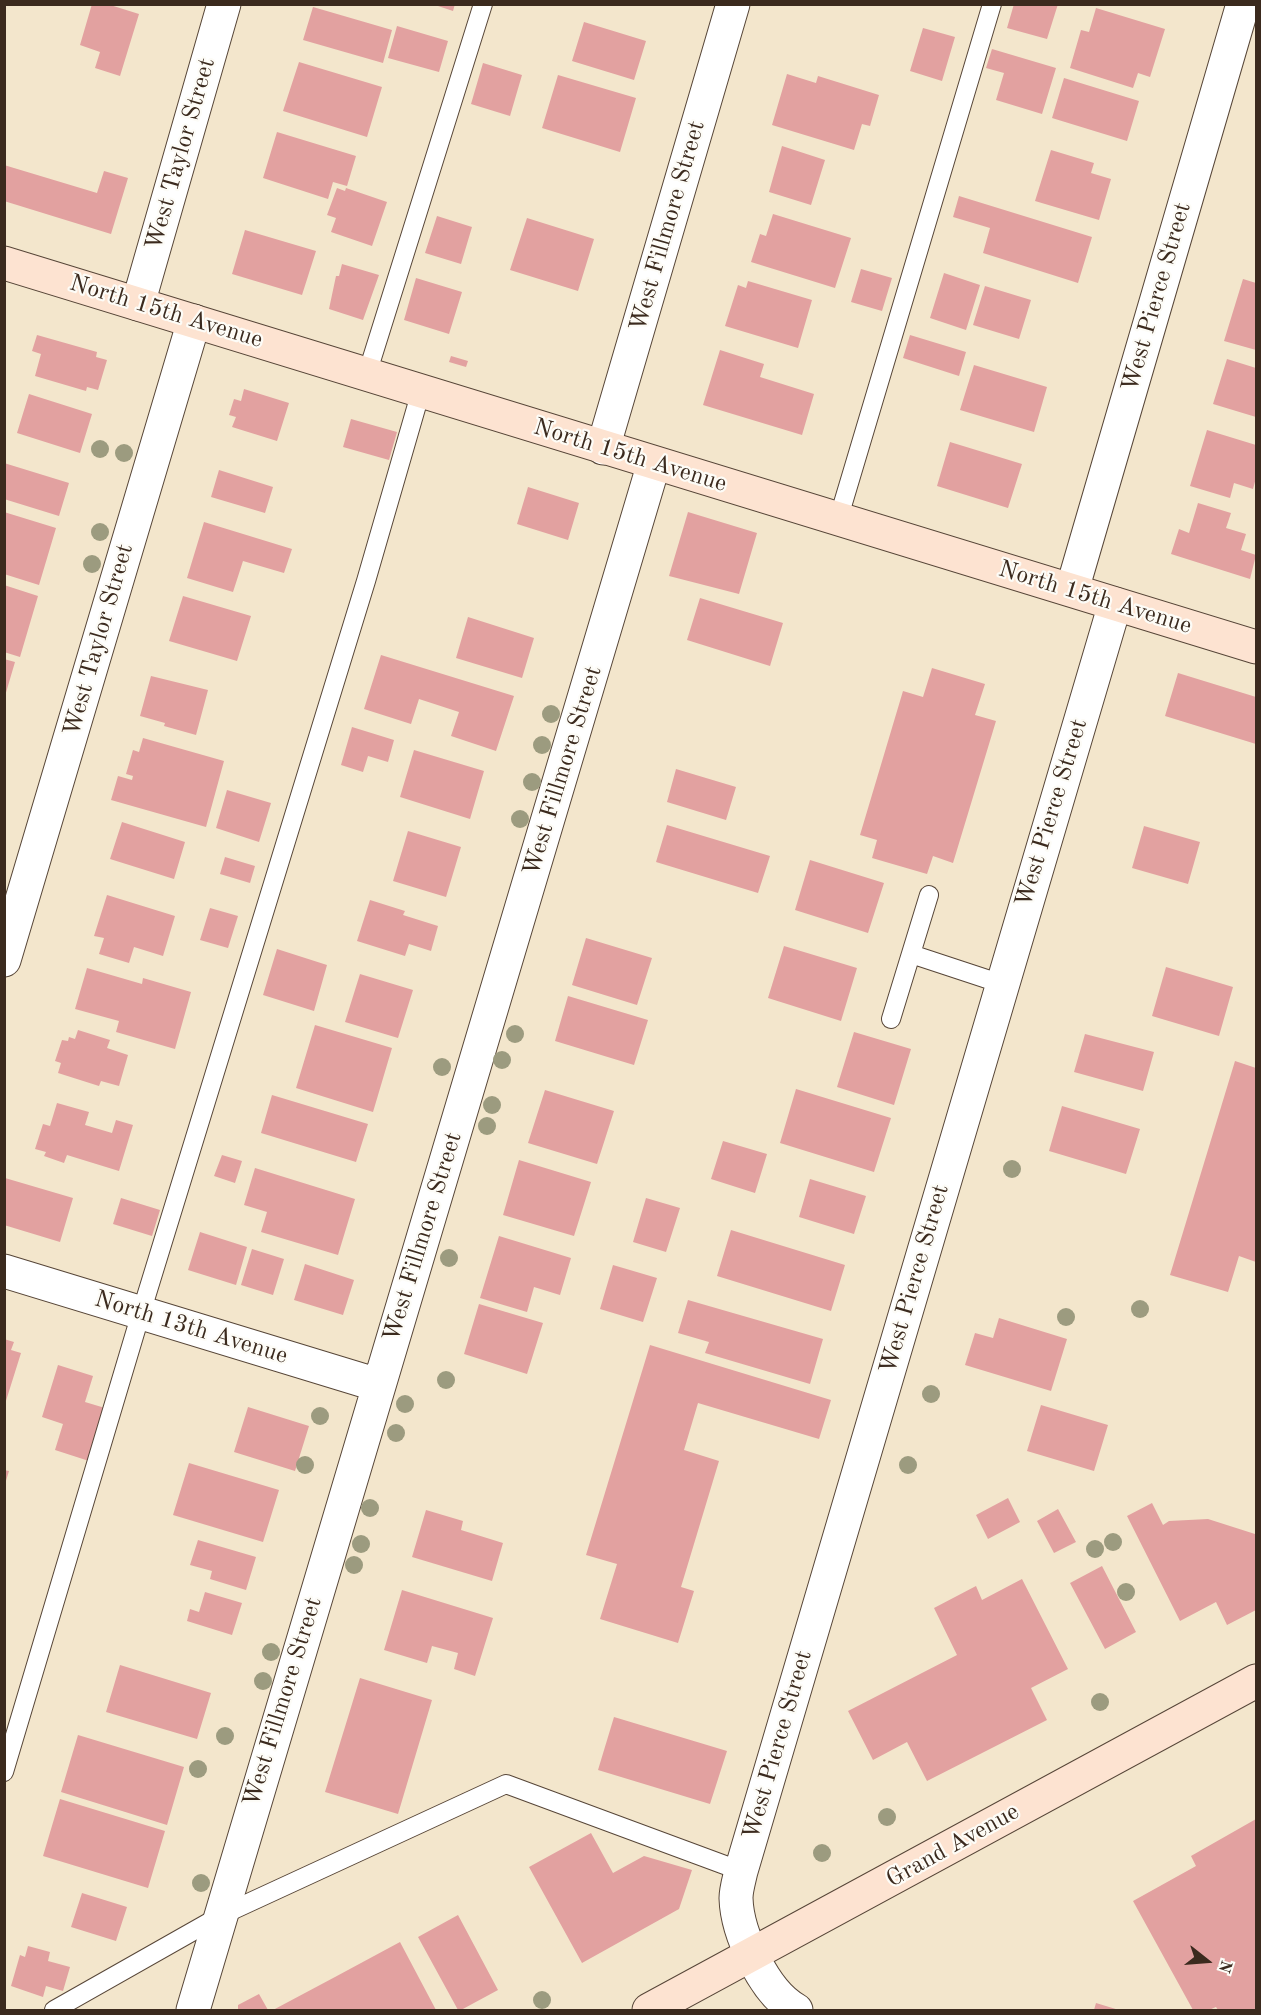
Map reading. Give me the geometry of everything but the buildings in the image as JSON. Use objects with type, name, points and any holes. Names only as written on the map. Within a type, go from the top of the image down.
[{"type":"street","name":"West Taylor Street","points":[[138,304],[224,4]]},
{"type":"street","name":"West Fillmore Street","points":[[603,448],[734,4]]},
{"type":"street","name":"West Pierce Street","points":[[1072,590],[1243,4]]},
{"type":"street","name":"North 15th Avenue","points":[[4,263],[1257,647]]},
{"type":"street","name":"West Taylor Street","points":[[4,960],[194,321]]},
{"type":"street","name":"West Fillmore Street","points":[[193,2010],[654,463]]},
{"type":"street","name":"West Pierce Street","points":[[796,2010],[783,2003],[762,1975],[752,1955],[736,1904],[741,1871],[1115,604]]},
{"type":"street","name":"North 13th Avenue","points":[[4,1271],[378,1385]]},
{"type":"street","name":"Grand Avenue","points":[[649,2010],[1257,1681]]},
{"type":"lane","points":[[367,374],[483,4]]},
{"type":"lane","points":[[838,520],[992,4]]},
{"type":"lane","points":[[4,1772],[141,1313],[362,593],[421,391]]},
{"type":"lane","points":[[891,1019],[929,895]]},
{"type":"lane","points":[[911,954],[1002,984]]},
{"type":"lane","points":[[54,2010],[220,1916],[506,1784],[741,1871]]}]
